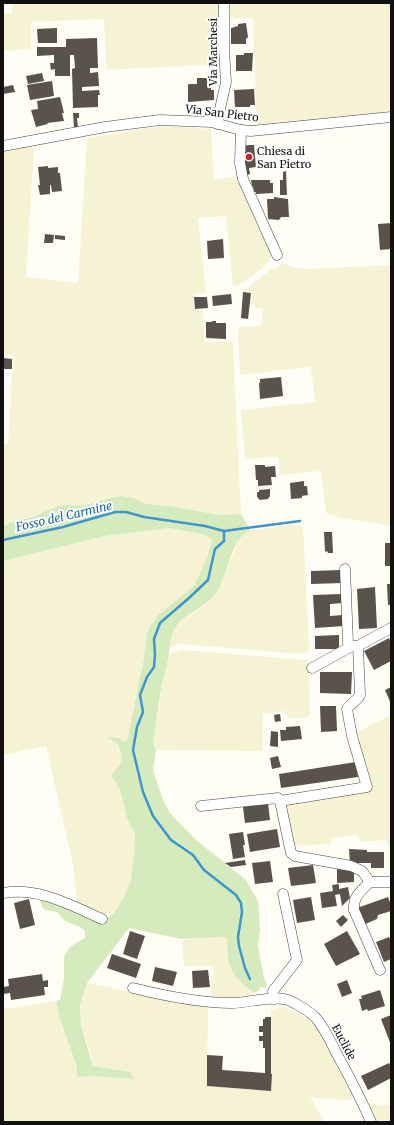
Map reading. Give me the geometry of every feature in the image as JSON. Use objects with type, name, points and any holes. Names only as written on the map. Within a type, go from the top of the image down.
[{"type":"street","name":"Via Marchesi","points":[[218,124],[226,82],[224,3]]},
{"type":"street","name":"Via San Pietro","points":[[3,146],[105,127],[160,120],[211,122],[241,130],[251,131],[391,117]]},
{"type":"street","points":[[241,130],[240,170],[277,255]]},
{"type":"street","points":[[345,569],[348,643],[355,646]]},
{"type":"street","points":[[312,668],[391,628]]},
{"type":"street","points":[[280,801],[367,787],[352,736],[347,709],[350,704],[358,700],[360,695],[355,646]]},
{"type":"street","points":[[201,806],[274,797],[278,798],[280,801],[291,853],[295,856],[351,866],[362,871],[370,882]]},
{"type":"street","points":[[380,970],[354,910],[353,903],[356,896],[370,882],[391,882]]},
{"type":"street","points":[[3,893],[20,891],[54,897],[102,919]]},
{"type":"street","points":[[274,999],[274,991],[297,960],[283,894]]},
{"type":"street","name":"Euclide","points":[[133,988],[162,995],[210,1002],[234,1003],[284,999],[307,1011],[314,1016],[323,1027],[361,1099],[370,1122]]},
{"type":"shaded area","points":[[12,3],[222,3],[223,64],[106,70],[104,19],[31,22],[31,49],[3,51],[3,14],[12,13]]},
{"type":"shaded area","points":[[230,3],[391,3],[391,114],[257,127],[253,18],[230,18]]},
{"type":"shaded area","points":[[169,126],[211,129],[214,179],[238,176],[271,252],[270,259],[264,267],[245,281],[233,287],[226,216],[198,218],[206,293],[193,294],[194,310],[203,310],[204,342],[233,342],[241,514],[219,515],[172,506],[146,504],[134,498],[121,496],[110,497],[77,506],[64,505],[3,527],[3,444],[8,444],[13,356],[3,355],[3,152],[4,150],[31,145],[34,149],[26,277],[78,283],[87,138],[140,129]]},
{"type":"shaded area","points":[[281,263],[296,268],[305,269],[391,265],[391,526],[340,518],[326,513],[321,471],[280,475],[278,457],[245,459],[241,410],[315,402],[311,367],[240,375],[239,327],[261,326],[263,309],[255,308],[255,304],[251,304],[252,292],[244,291],[271,269],[277,269]]},
{"type":"shaded area","points":[[288,525],[303,526],[309,646],[307,652],[299,654],[182,644],[175,645],[170,648],[170,638],[177,626],[184,619],[204,606],[219,589],[236,546],[244,533],[250,530]]},
{"type":"shaded area","points":[[169,528],[197,533],[210,537],[212,540],[207,558],[194,586],[158,615],[150,626],[147,634],[143,663],[127,741],[124,742],[119,738],[108,738],[119,744],[122,762],[111,775],[121,792],[127,819],[135,833],[131,880],[125,895],[115,912],[103,913],[77,902],[73,864],[46,746],[3,755],[3,561],[105,536]]},
{"type":"shaded area","points":[[183,650],[308,661],[310,715],[305,718],[288,718],[284,711],[263,714],[262,751],[156,750],[153,743],[162,686],[169,657],[172,653]]},
{"type":"shaded area","points":[[391,715],[391,855],[386,840],[360,842],[358,835],[331,838],[331,844],[293,846],[284,803],[370,790],[355,733]]},
{"type":"shaded area","points":[[224,937],[227,939],[228,960],[240,981],[254,993],[233,998],[211,997],[211,980],[214,979],[213,966],[184,966],[182,940]]},
{"type":"shaded area","points":[[87,983],[208,1006],[207,1086],[271,1091],[271,1011],[283,1006],[309,1020],[318,1031],[331,1053],[353,1098],[351,1100],[342,1100],[310,1097],[325,1122],[3,1122],[3,1009],[56,1001],[59,1016],[77,1067],[77,1077],[130,1072],[93,1066],[91,1054],[81,1026],[80,1005]]},
{"type":"shaded area","points":[[368,1103],[391,1106],[391,1122],[377,1122]]},
{"type":"green space","points":[[121,496],[134,498],[146,504],[171,506],[219,515],[241,514],[250,530],[243,535],[234,548],[222,581],[215,594],[210,600],[186,617],[176,627],[172,635],[153,743],[156,750],[153,770],[163,800],[170,813],[196,840],[245,879],[258,901],[260,929],[258,945],[264,978],[267,985],[266,988],[260,987],[258,991],[254,993],[237,978],[229,963],[227,939],[224,937],[182,939],[129,928],[87,983],[80,1005],[81,1026],[93,1066],[130,1072],[134,1079],[94,1076],[77,1077],[77,1067],[59,1016],[56,1001],[60,1000],[64,978],[64,956],[71,946],[85,938],[85,931],[80,927],[65,921],[57,912],[45,910],[42,907],[39,896],[105,920],[115,912],[125,895],[131,880],[135,833],[127,819],[121,792],[111,775],[120,764],[122,758],[120,749],[118,744],[107,737],[119,738],[124,742],[127,741],[143,663],[147,634],[150,626],[158,615],[194,586],[207,558],[212,540],[210,537],[197,533],[169,528],[105,536],[3,561],[3,527],[6,525],[60,506],[85,505],[107,498]]},
{"type":"building","points":[[246,23],[248,37],[246,39],[246,44],[231,44],[231,28],[238,26],[238,24]]},
{"type":"building","points":[[57,28],[57,43],[38,43],[37,29]]},
{"type":"building","points":[[97,38],[98,68],[90,68],[90,73],[98,72],[99,86],[82,87],[82,91],[99,90],[100,95],[98,95],[98,107],[73,108],[72,69],[75,68],[74,55],[70,55],[70,76],[55,76],[55,69],[51,70],[50,63],[54,63],[54,55],[37,56],[37,47],[66,47],[66,39]]},
{"type":"building","points":[[244,53],[253,53],[252,71],[236,71],[236,55],[244,55]]},
{"type":"building","points":[[42,73],[44,81],[28,84],[26,76]]},
{"type":"building","points":[[197,78],[211,78],[211,90],[214,90],[214,100],[188,102],[188,85],[197,84]]},
{"type":"building","points":[[52,81],[54,96],[30,100],[27,85]]},
{"type":"building","points":[[13,85],[15,92],[3,94],[3,87]]},
{"type":"building","points":[[254,89],[255,105],[250,105],[250,107],[235,107],[234,90]]},
{"type":"building","points":[[60,97],[64,113],[62,113],[64,121],[47,123],[48,124],[36,127],[31,110],[38,109],[37,101]]},
{"type":"building","points":[[73,113],[79,113],[79,118],[77,118],[78,128],[74,128]]},
{"type":"building","name":"Chiesa di San Pietro","points":[[254,145],[256,167],[249,168],[250,174],[244,176],[242,146]]},
{"type":"building","points":[[48,166],[48,168],[58,167],[62,191],[52,192],[50,185],[50,194],[40,195],[38,185],[40,185],[38,167]]},
{"type":"building","points":[[286,171],[287,195],[280,195],[280,180],[283,180],[283,172]]},
{"type":"building","points":[[251,180],[270,180],[270,183],[273,183],[273,193],[256,194],[256,192],[254,192]]},
{"type":"building","points":[[274,197],[288,199],[289,217],[281,217],[279,220],[268,219],[267,199],[274,199]]},
{"type":"building","points":[[391,223],[391,249],[380,250],[378,224]]},
{"type":"building","points":[[45,234],[54,235],[53,243],[44,243]]},
{"type":"building","points":[[55,235],[65,236],[65,240],[55,239]]},
{"type":"building","points":[[223,239],[224,258],[208,259],[207,241]]},
{"type":"building","points":[[243,292],[251,293],[248,319],[241,318]]},
{"type":"building","points":[[231,294],[232,304],[213,306],[212,296]]},
{"type":"building","points":[[194,297],[207,297],[208,308],[195,309]]},
{"type":"building","points":[[216,321],[216,323],[226,323],[226,339],[206,337],[206,322]]},
{"type":"building","points":[[3,358],[12,359],[12,369],[3,369]]},
{"type":"building","points":[[281,377],[283,396],[260,399],[260,379]]},
{"type":"building","points":[[255,465],[265,465],[265,467],[275,466],[276,477],[271,477],[272,485],[258,486]]},
{"type":"building","points":[[304,481],[304,486],[307,486],[308,495],[302,496],[302,498],[291,499],[290,483]]},
{"type":"building","points":[[270,489],[270,496],[268,499],[260,500],[257,497],[257,492],[259,492],[259,490]]},
{"type":"building","points":[[324,532],[332,532],[333,553],[328,553],[327,551],[325,552]]},
{"type":"building","points":[[385,543],[391,543],[391,566],[385,566]]},
{"type":"building","points":[[341,570],[342,583],[311,584],[311,571]]},
{"type":"building","points":[[387,584],[391,584],[391,605],[388,605]]},
{"type":"building","points":[[375,587],[377,628],[359,629],[357,589]]},
{"type":"building","points":[[342,594],[343,603],[330,604],[330,616],[343,615],[344,626],[315,628],[313,595]]},
{"type":"building","points":[[339,635],[339,649],[315,649],[315,636]]},
{"type":"building","points":[[389,638],[391,642],[391,661],[374,670],[364,651]]},
{"type":"building","points":[[320,672],[352,672],[351,694],[320,693]]},
{"type":"building","points":[[391,687],[391,704],[385,690]]},
{"type":"building","points":[[320,706],[336,706],[337,731],[321,732]]},
{"type":"building","points":[[280,714],[281,721],[275,722],[274,715]]},
{"type":"building","points":[[300,726],[302,739],[281,741],[280,730],[286,730],[286,727]]},
{"type":"building","points":[[271,731],[278,732],[278,747],[270,746]]},
{"type":"building","points":[[278,756],[281,767],[272,769],[270,758]]},
{"type":"building","points":[[356,762],[358,777],[281,788],[279,774]]},
{"type":"building","points":[[268,803],[270,820],[245,823],[243,807]]},
{"type":"building","points":[[277,829],[280,847],[250,852],[247,834]]},
{"type":"building","points":[[243,832],[245,857],[233,859],[229,834]]},
{"type":"building","points":[[349,849],[367,850],[367,852],[384,852],[384,868],[371,868],[371,863],[350,863]]},
{"type":"building","points":[[245,860],[246,865],[231,867],[225,863]]},
{"type":"building","points":[[270,861],[273,882],[255,884],[252,863]]},
{"type":"building","points":[[313,865],[316,883],[291,886],[288,868]]},
{"type":"building","points":[[337,868],[354,868],[354,882],[337,883]]},
{"type":"building","points":[[339,884],[339,889],[348,887],[350,898],[342,906],[340,894],[335,895],[337,906],[322,908],[320,893],[333,891],[332,885]]},
{"type":"building","points":[[311,897],[315,920],[297,923],[293,900]]},
{"type":"building","points":[[388,897],[391,905],[391,911],[378,915],[377,919],[363,925],[357,908]]},
{"type":"building","points":[[29,899],[35,925],[20,929],[14,903]]},
{"type":"building","points":[[343,915],[348,920],[341,927],[336,921]]},
{"type":"building","points":[[130,931],[145,936],[137,959],[123,954]]},
{"type":"building","points":[[347,931],[360,954],[336,966],[324,944]]},
{"type":"building","points":[[389,937],[391,941],[391,959],[384,962],[376,942]]},
{"type":"building","points":[[112,954],[141,964],[136,978],[107,968]]},
{"type":"building","points":[[155,967],[177,972],[173,986],[152,981]]},
{"type":"building","points":[[208,970],[210,987],[193,988],[192,971]]},
{"type":"building","points":[[42,974],[43,981],[48,980],[48,987],[44,987],[45,995],[11,1000],[10,993],[4,994],[3,987],[9,986],[8,979]]},
{"type":"building","points":[[347,980],[352,993],[342,997],[337,984]]},
{"type":"building","points":[[380,990],[385,1006],[368,1011],[367,1009],[362,1011],[359,999],[362,999],[361,996]]},
{"type":"building","points":[[391,1015],[391,1045],[381,1019]]},
{"type":"building","points":[[265,1017],[271,1017],[271,1091],[207,1086],[207,1055],[223,1056],[222,1070],[265,1073],[265,1048],[263,1048],[263,1041],[259,1041],[259,1036],[263,1036],[263,1032],[259,1032],[259,1026],[263,1026],[263,1019],[265,1019]]},
{"type":"building","points":[[389,1063],[391,1067],[391,1078],[368,1090],[361,1076]]},
{"type":"waterway","name":"Fosso del Carmine","points":[[3,540],[63,527],[115,512],[126,512],[144,517],[205,526],[224,531],[300,521]]},
{"type":"waterway","points":[[224,531],[224,541],[215,549],[208,580],[160,623],[154,639],[154,667],[147,677],[140,695],[143,712],[137,727],[133,750],[143,792],[153,816],[171,840],[193,855],[204,870],[236,895],[241,903],[242,912],[238,937],[239,946],[245,968],[250,979]]},
{"type":"place","name":"Chiesa di San Pietro","points":[[249,157]]}]
